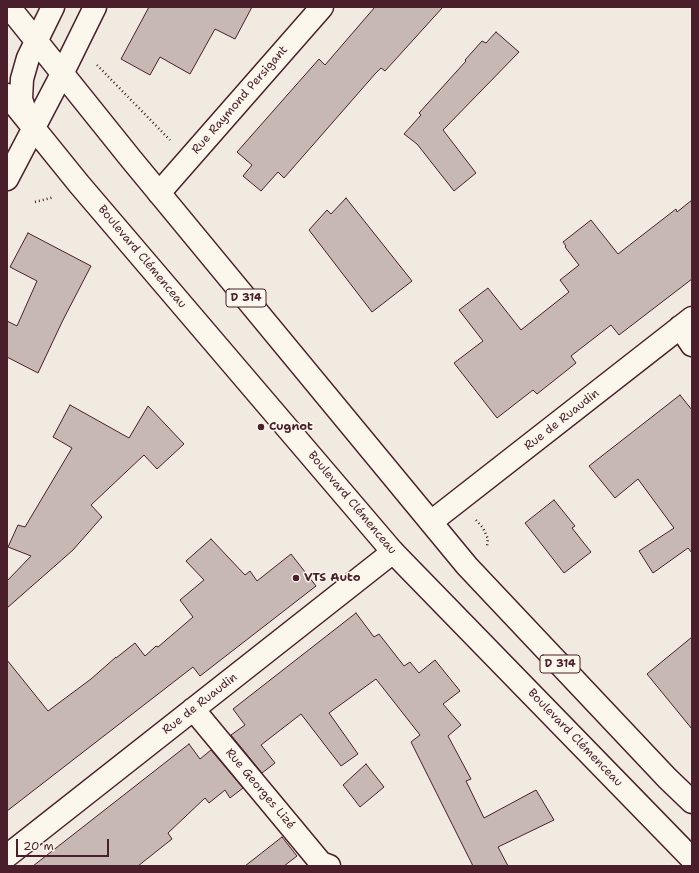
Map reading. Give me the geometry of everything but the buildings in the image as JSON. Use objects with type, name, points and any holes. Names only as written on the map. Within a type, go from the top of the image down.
[{"type":"main road","points":[[34,128],[26,116],[21,99],[20,84],[28,58],[53,7]]},
{"type":"main road","points":[[7,179],[96,7]]},
{"type":"main road","name":"Rue Raymond Persigant","points":[[159,193],[322,7]]},
{"type":"main road","points":[[12,13],[36,41]]},
{"type":"main road","points":[[12,13],[19,29],[17,52],[7,95],[34,128]]},
{"type":"main road","name":"D 314","points":[[36,41],[159,193],[473,571],[667,778],[692,802]]},
{"type":"main road","name":"Boulevard Clémenceau","points":[[34,128],[393,552],[692,859]]},
{"type":"main road","points":[[686,322],[692,345]]},
{"type":"main road","name":"Rue de Ruaudin","points":[[431,522],[686,322]]},
{"type":"main road","name":"Rue de Ruaudin","points":[[7,856],[393,552]]},
{"type":"main road","name":"Rue Georges Lizé","points":[[193,709],[321,863],[329,866]]},
{"type":"path","points":[[93,61],[189,158]]},
{"type":"path","points":[[459,501],[483,528],[488,539],[486,550]]},
{"type":"place","name":"Cugnot","points":[[261,427]]},
{"type":"place","name":"VTS Auto","points":[[296,578]]}]
